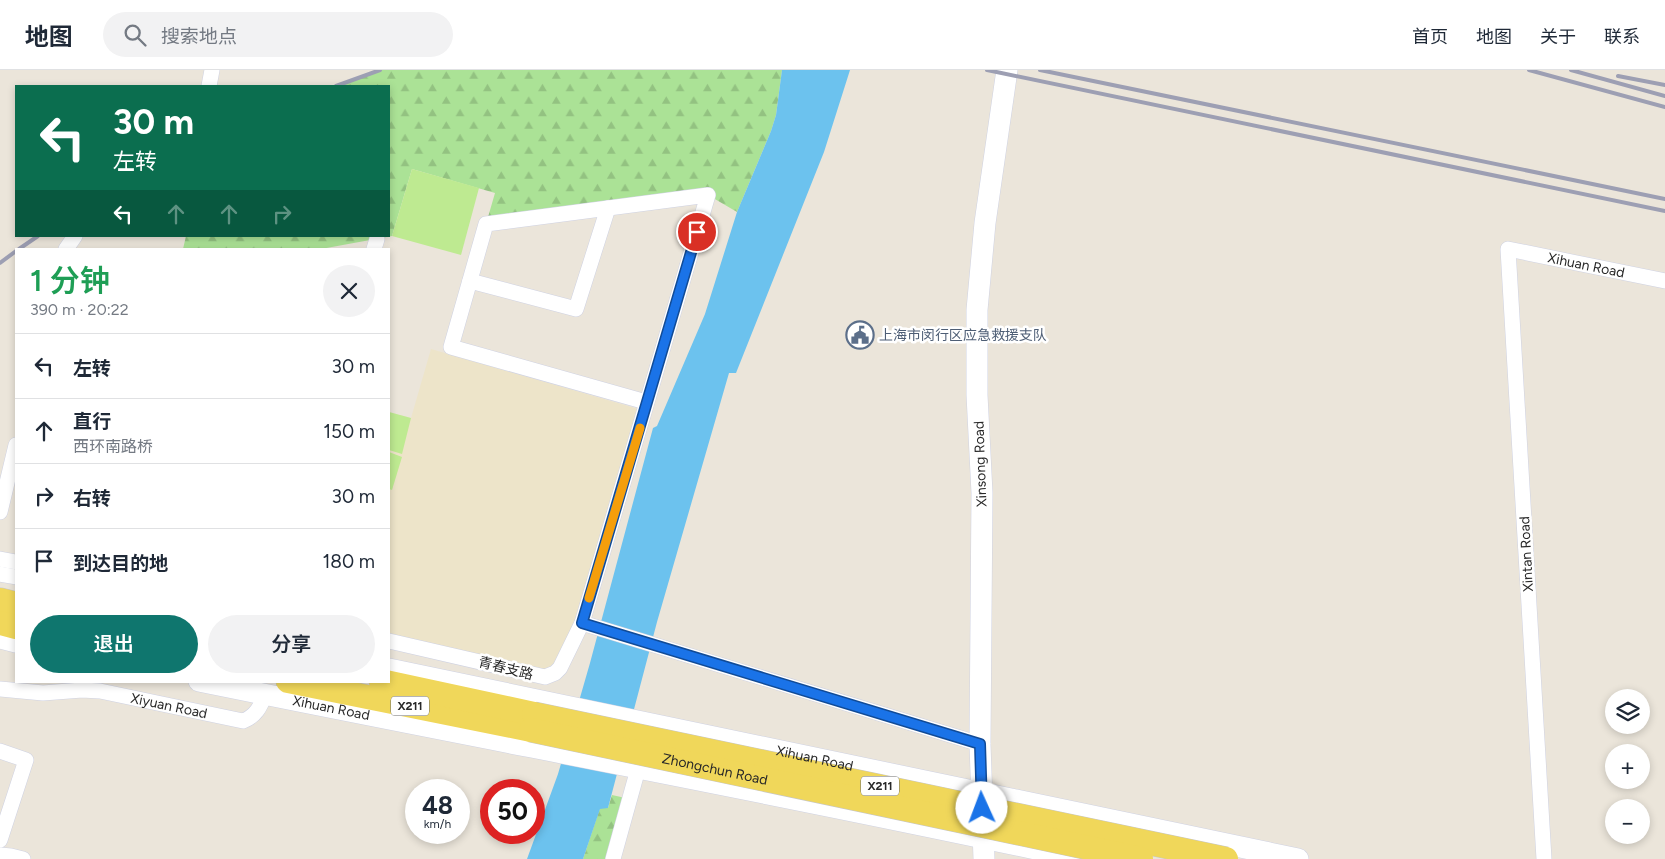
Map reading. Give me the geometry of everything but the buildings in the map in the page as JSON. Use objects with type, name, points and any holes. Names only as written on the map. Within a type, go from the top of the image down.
[{"type":"main road","name":"Xinsong Road","points":[[984,859],[980,744],[982,493],[977,394],[978,310],[985,223],[1007,70]]},
{"type":"main road","points":[[0,588],[15,592]]},
{"type":"main road","points":[[0,600],[15,604]]},
{"type":"main road","points":[[0,624],[15,627]]},
{"type":"main road","points":[[0,638],[15,642]]},
{"type":"main road","name":"Xihuan Road","points":[[390,669],[1298,859]]},
{"type":"main road","name":"Xihuan Road","points":[[208,683],[265,695],[535,731],[634,768],[983,837],[1082,859]]},
{"type":"main road","name":"Zhongchun Road","points":[[298,683],[1141,859]]},
{"type":"main road","name":"Zhongchun Road","points":[[387,683],[535,731],[1226,859]]},
{"type":"street","points":[[209,85],[212,70]]},
{"type":"street","name":"青春支路","points":[[390,641],[544,677],[555,673],[560,668],[588,625],[646,402],[708,195],[608,208]]},
{"type":"street","points":[[470,281],[576,309],[608,208],[486,224],[451,347],[646,402]]},
{"type":"street","points":[[67,248],[74,237]]},
{"type":"street","name":"Xihuan Road","points":[[1508,249],[1665,281]]},
{"type":"street","name":"Xintan Road","points":[[1508,249],[1544,859]]},
{"type":"street","points":[[0,512],[15,449]]},
{"type":"street","points":[[0,559],[15,562]]},
{"type":"street","points":[[0,574],[15,577]]},
{"type":"street","points":[[588,625],[980,744]]},
{"type":"street","name":"Xiyuan Road","points":[[0,689],[43,693],[82,690],[100,691],[243,721],[252,718],[259,709],[265,695]]},
{"type":"street","points":[[0,751],[26,760],[0,840]]},
{"type":"street","points":[[613,859],[634,768]]},
{"type":"shaded area","points":[[431,349],[645,411],[582,623],[555,673],[390,641],[390,412],[411,418]]},
{"type":"green space","points":[[380,70],[782,70],[776,115],[771,131],[737,212],[708,195],[486,224],[495,193],[412,169],[392,236],[390,236],[390,85],[339,85]]},
{"type":"green space","points":[[412,169],[479,188],[461,255],[392,236]]},
{"type":"green space","points":[[186,237],[387,237],[326,248],[183,248]]},
{"type":"green space","points":[[390,412],[411,418],[402,454],[390,450]]},
{"type":"green space","points":[[390,452],[402,457],[392,490],[390,489]]},
{"type":"green space","points":[[612,795],[630,799],[613,859],[583,859],[600,808],[608,808]]},
{"type":"water","points":[[782,70],[850,70],[824,152],[736,373],[729,373],[657,622],[608,808],[600,809],[583,859],[527,859],[532,844],[545,844],[545,810],[558,774],[590,663],[653,428],[657,426],[705,314],[737,212],[776,115]]},
{"type":"railway","points":[[339,85],[380,70]]},
{"type":"railway","points":[[987,70],[1665,211]]},
{"type":"railway","points":[[1040,70],[1665,199]]},
{"type":"railway","points":[[1529,70],[1665,107]]},
{"type":"railway","points":[[1571,70],[1665,96]]},
{"type":"railway","points":[[1618,76],[1665,85]]},
{"type":"railway","points":[[20,248],[37,237]]},
{"type":"railway","points":[[0,263],[15,252]]},
{"type":"slow traffic","points":[[589,598],[640,428]]},
{"type":"place","name":"上海市闵行区应急救援支队","points":[[860,335]]},
{"type":"route","points":[[697,232],[582,623],[980,744],[982,808]]}]
